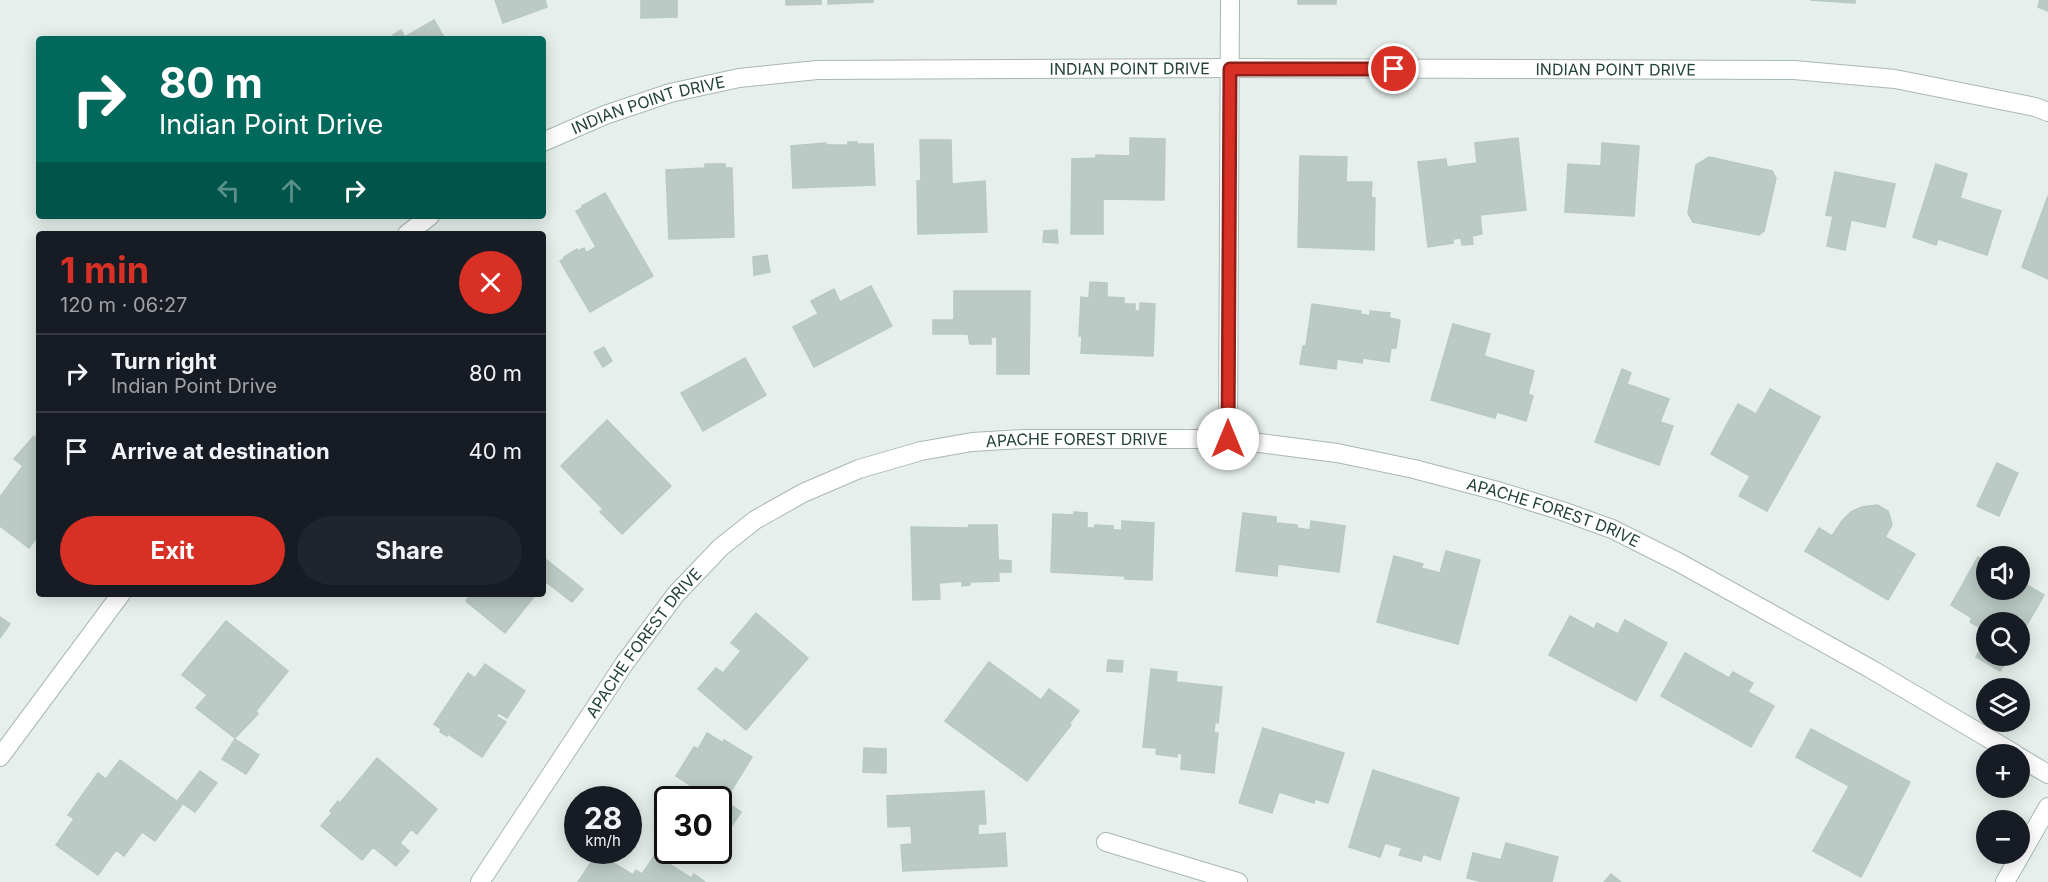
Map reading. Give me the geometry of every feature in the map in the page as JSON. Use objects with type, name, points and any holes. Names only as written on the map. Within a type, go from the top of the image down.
[{"type":"street","points":[[1228,439],[1230,0]]},
{"type":"street","name":"INDIAN POINT DRIVE","points":[[546,141],[605,115],[670,93],[739,78],[817,70],[1794,70],[1895,79],[2035,107],[2048,112]]},
{"type":"street","points":[[411,231],[426,219]]},
{"type":"street","name":"APACHE FOREST DRIVE","points":[[480,882],[624,664],[676,594],[721,547],[755,520],[803,494],[859,469],[921,451],[972,442],[1023,439],[1228,439],[1338,453],[1414,469],[1501,492],[1612,529],[1678,562],[1871,669],[1998,744]]},
{"type":"street","points":[[0,757],[119,597]]},
{"type":"street","points":[[2030,763],[2048,774]]},
{"type":"street","points":[[2005,882],[2048,807]]},
{"type":"street","points":[[1106,842],[1238,882]]},
{"type":"building","points":[[495,0],[545,0],[547,7],[503,23]]},
{"type":"building","points":[[641,0],[677,0],[677,17],[641,18]]},
{"type":"building","points":[[786,0],[821,0],[821,4],[786,5]]},
{"type":"building","points":[[828,0],[873,0],[873,2],[828,4]]},
{"type":"building","points":[[1298,0],[1336,0],[1336,4],[1298,4]]},
{"type":"building","points":[[1810,0],[1855,0],[1855,3]]},
{"type":"building","points":[[2040,0],[2048,0],[2048,11],[2038,7]]},
{"type":"building","points":[[434,20],[443,36],[407,36]]},
{"type":"building","points":[[401,30],[404,36],[394,36],[393,35]]},
{"type":"building","points":[[1130,138],[1165,139],[1164,200],[1103,199],[1103,234],[1071,234],[1072,159],[1096,158],[1096,155],[1130,156]]},
{"type":"building","points":[[1518,138],[1526,210],[1480,215],[1482,234],[1472,236],[1473,244],[1462,245],[1461,238],[1453,239],[1453,243],[1428,247],[1418,162],[1446,159],[1447,167],[1477,163],[1475,143]]},
{"type":"building","points":[[920,140],[951,140],[952,184],[985,181],[987,232],[918,234],[917,181],[921,181]]},
{"type":"building","points":[[848,142],[873,144],[875,185],[793,188],[791,146],[826,143],[826,145],[848,145]]},
{"type":"building","points":[[1602,143],[1639,146],[1634,216],[1565,212],[1568,164],[1601,166]]},
{"type":"building","points":[[1300,156],[1347,157],[1346,182],[1372,182],[1371,197],[1375,198],[1374,250],[1298,247]]},
{"type":"building","points":[[1709,157],[1772,171],[1776,178],[1764,231],[1759,235],[1693,222],[1688,213],[1696,165]]},
{"type":"building","points":[[705,164],[725,164],[725,168],[732,168],[734,237],[669,239],[666,170],[705,168]]},
{"type":"building","points":[[1936,164],[1967,174],[1960,198],[2001,211],[1987,255],[1938,239],[1936,245],[1913,237]]},
{"type":"building","points":[[1835,172],[1895,184],[1885,227],[1851,220],[1845,250],[1827,246],[1833,216],[1826,215]]},
{"type":"building","points":[[605,193],[653,276],[590,312],[560,261],[577,249],[578,251],[584,248],[586,253],[596,247],[576,211]]},
{"type":"building","points":[[2048,196],[2048,279],[2022,267]]},
{"type":"building","points":[[1057,230],[1058,243],[1043,242],[1044,231]]},
{"type":"building","points":[[767,255],[770,272],[754,275],[753,257]]},
{"type":"building","points":[[1090,282],[1107,283],[1107,297],[1124,298],[1124,304],[1135,304],[1135,311],[1140,311],[1140,303],[1155,304],[1153,356],[1081,353],[1082,336],[1079,336],[1081,297],[1089,298]]},
{"type":"building","points":[[871,286],[892,326],[814,367],[793,327],[818,314],[811,301],[834,289],[840,302]]},
{"type":"building","points":[[954,291],[1030,291],[1029,374],[997,374],[997,337],[991,337],[991,344],[970,344],[968,334],[933,334],[933,320],[954,320]]},
{"type":"building","points":[[1312,304],[1361,311],[1360,314],[1370,316],[1370,311],[1390,313],[1389,318],[1400,320],[1396,348],[1391,348],[1389,362],[1363,358],[1362,363],[1337,359],[1336,369],[1300,364],[1303,346],[1306,346]]},
{"type":"building","points":[[1453,324],[1490,334],[1484,356],[1534,371],[1528,394],[1533,396],[1526,421],[1497,412],[1495,418],[1431,400]]},
{"type":"building","points":[[604,347],[612,361],[603,367],[594,352]]},
{"type":"building","points":[[745,358],[766,395],[703,431],[681,393]]},
{"type":"building","points":[[1622,369],[1631,373],[1627,384],[1669,399],[1660,422],[1673,426],[1659,465],[1595,442]]},
{"type":"building","points":[[1770,389],[1820,417],[1767,511],[1739,496],[1750,476],[1711,454],[1738,404],[1756,414]]},
{"type":"building","points":[[607,420],[671,486],[622,534],[600,512],[603,509],[561,466]]},
{"type":"building","points":[[34,436],[36,438],[36,538],[29,548],[0,526],[0,497],[23,466],[14,459]]},
{"type":"building","points":[[1997,463],[2018,473],[1999,516],[1977,506]]},
{"type":"building","points":[[1877,505],[1888,511],[1892,525],[1885,537],[1915,554],[1888,600],[1805,551],[1819,528],[1832,536],[1851,512],[1862,507]]},
{"type":"building","points":[[1074,512],[1087,513],[1087,528],[1095,528],[1095,525],[1113,526],[1113,530],[1122,530],[1122,521],[1154,523],[1152,580],[1125,579],[1125,576],[1051,572],[1053,514],[1074,515]]},
{"type":"building","points":[[1243,513],[1276,517],[1276,523],[1297,525],[1297,528],[1310,530],[1311,521],[1345,526],[1339,572],[1278,564],[1277,576],[1236,571]]},
{"type":"building","points":[[969,525],[997,525],[999,581],[970,582],[970,585],[962,586],[962,581],[939,583],[940,599],[913,600],[911,527],[969,528]]},
{"type":"building","points":[[1446,551],[1480,560],[1458,644],[1377,622],[1394,556],[1423,564],[1421,568],[1440,573]]},
{"type":"building","points":[[546,559],[583,589],[572,602],[546,582]]},
{"type":"building","points":[[1000,560],[1011,561],[1011,572],[1000,572]]},
{"type":"building","points":[[1976,561],[1976,600],[2030,600],[2030,587],[2044,595],[2030,620],[2030,612],[1976,612],[1976,625],[1970,622],[1972,618],[1951,605]]},
{"type":"building","points":[[469,597],[534,597],[505,633],[466,601]]},
{"type":"building","points":[[756,613],[808,658],[746,730],[698,689],[716,668],[723,673],[741,651],[731,643]]},
{"type":"building","points":[[1570,616],[1594,629],[1597,623],[1618,634],[1625,620],[1667,643],[1636,701],[1549,655]]},
{"type":"building","points":[[0,617],[10,624],[0,638]]},
{"type":"building","points":[[226,621],[288,671],[256,711],[258,714],[235,738],[196,708],[207,695],[182,675]]},
{"type":"building","points":[[1685,653],[1729,678],[1733,672],[1753,683],[1748,692],[1774,706],[1751,747],[1661,696]]},
{"type":"building","points":[[1108,660],[1123,661],[1122,672],[1107,671]]},
{"type":"building","points":[[989,662],[1041,700],[1049,689],[1079,711],[1069,724],[1071,725],[1027,781],[945,721]]},
{"type":"building","points":[[485,664],[525,691],[507,718],[499,713],[496,716],[506,722],[482,757],[448,734],[447,736],[440,732],[441,729],[434,724],[468,673],[475,678]]},
{"type":"building","points":[[1991,666],[2003,666],[2000,671]]},
{"type":"building","points":[[1151,669],[1177,672],[1176,682],[1222,687],[1218,723],[1215,722],[1214,733],[1218,733],[1214,773],[1181,769],[1182,754],[1177,753],[1177,757],[1156,754],[1157,748],[1143,747]]},
{"type":"building","points":[[1263,728],[1344,753],[1328,803],[1315,799],[1314,803],[1279,792],[1272,813],[1239,803]]},
{"type":"building","points":[[1811,729],[1910,782],[1861,877],[1813,851],[1849,786],[1796,757]]},
{"type":"building","points":[[707,733],[723,743],[724,740],[752,757],[732,790],[732,786],[689,786],[676,776],[694,747],[698,749]]},
{"type":"building","points":[[235,739],[259,755],[246,774],[222,759]]},
{"type":"building","points":[[864,748],[886,749],[886,773],[863,772]]},
{"type":"building","points":[[377,758],[437,809],[417,834],[411,829],[400,843],[409,851],[396,866],[373,847],[362,860],[321,826],[338,801],[340,803]]},
{"type":"building","points":[[120,760],[182,805],[155,841],[142,832],[124,856],[116,850],[98,875],[56,845],[74,819],[68,815],[98,773],[106,779]]},
{"type":"building","points":[[1373,770],[1459,798],[1440,860],[1423,854],[1421,861],[1399,855],[1402,848],[1385,843],[1380,857],[1349,847]]},
{"type":"building","points":[[200,771],[217,783],[195,812],[178,800]]},
{"type":"building","points":[[984,791],[986,824],[978,824],[978,835],[1005,833],[1007,866],[903,871],[901,845],[912,844],[911,826],[888,827],[887,796]]},
{"type":"building","points":[[732,806],[741,812],[732,826]]},
{"type":"building","points":[[1506,843],[1558,857],[1552,882],[1483,882],[1467,878],[1473,853],[1501,860]]},
{"type":"building","points":[[654,856],[654,864],[669,864],[691,878],[694,874],[705,882],[578,882],[590,864],[615,864],[633,875],[636,870],[642,874]]},
{"type":"building","points":[[1611,874],[1621,882],[1604,882]]},
{"type":"route","points":[[1228,439],[1230,69],[1394,69]]}]
